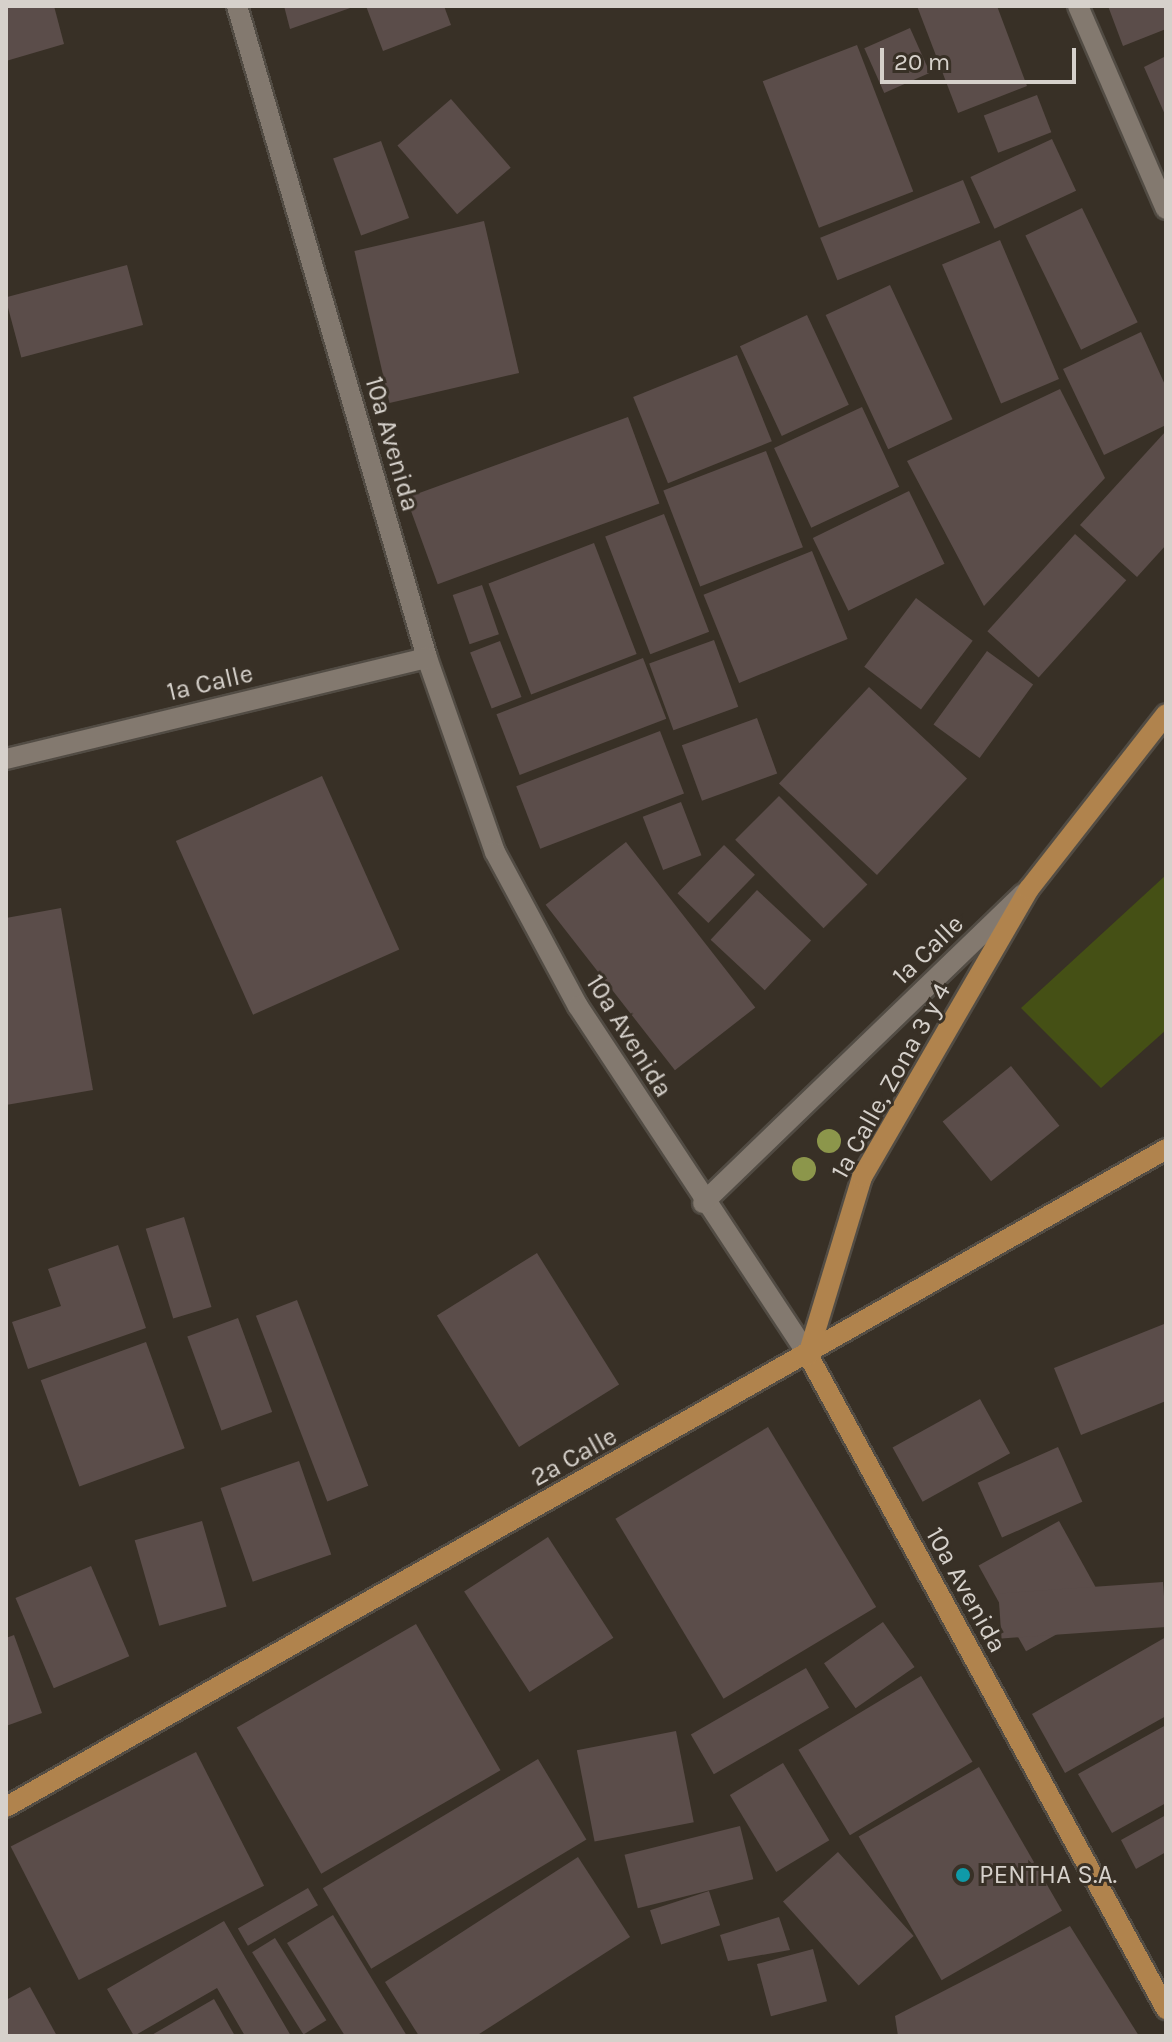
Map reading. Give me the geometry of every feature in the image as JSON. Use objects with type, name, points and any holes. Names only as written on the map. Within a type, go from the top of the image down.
[{"type":"main road","name":"1a Calle","points":[[1029,889],[1166,714]]},
{"type":"main road","name":"1a Calle, Zona 3 y 4","points":[[808,1355],[862,1177],[1029,889]]},
{"type":"main road","name":"2a Calle","points":[[6,1807],[808,1355],[1166,1149]]},
{"type":"main road","name":"10a Avenida","points":[[808,1355],[1166,2009]]},
{"type":"street","name":"10a Avenida","points":[[237,6],[427,658],[495,852],[578,1006],[703,1203],[808,1355]]},
{"type":"street","points":[[1078,6],[1166,209]]},
{"type":"street","name":"1a Calle","points":[[6,759],[427,658]]},
{"type":"street","name":"1a Calle","points":[[703,1203],[1029,889]]},
{"type":"green space","points":[[1166,875],[1166,1030],[1101,1088],[1021,1008]]},
{"type":"building","points":[[6,6],[54,6],[64,44],[6,61]]},
{"type":"building","points":[[284,6],[356,6],[290,29]]},
{"type":"building","points":[[366,6],[444,6],[451,25],[383,51]]},
{"type":"building","points":[[917,6],[997,6],[1027,86],[958,113]]},
{"type":"building","points":[[1108,6],[1166,6],[1166,29],[1123,46]]},
{"type":"building","points":[[910,28],[930,73],[884,93],[864,48]]},
{"type":"building","points":[[857,45],[913,192],[819,228],[763,81]]},
{"type":"building","points":[[1166,56],[1166,117],[1144,67]]},
{"type":"building","points":[[1037,95],[1051,132],[998,153],[984,115]]},
{"type":"building","points":[[451,99],[511,168],[457,214],[397,146]]},
{"type":"building","points":[[1052,139],[1076,191],[995,229],[970,177]]},
{"type":"building","points":[[381,141],[409,218],[361,235],[333,158]]},
{"type":"building","points":[[963,180],[980,223],[837,280],[820,238]]},
{"type":"building","points":[[1082,208],[1138,322],[1081,350],[1025,236]]},
{"type":"building","points":[[484,221],[519,373],[390,403],[354,251]]},
{"type":"building","points":[[1000,240],[1059,379],[1001,404],[942,265]]},
{"type":"building","points":[[127,265],[143,325],[21,357],[6,297]]},
{"type":"building","points":[[890,285],[953,419],[888,449],[826,315]]},
{"type":"building","points":[[807,315],[849,405],[782,436],[740,346]]},
{"type":"building","points":[[1141,332],[1166,387],[1166,425],[1104,455],[1063,369]]},
{"type":"building","points":[[737,355],[772,441],[668,483],[633,397]]},
{"type":"building","points":[[1060,389],[1105,478],[984,606],[907,461]]},
{"type":"building","points":[[862,407],[899,487],[811,528],[774,448]]},
{"type":"building","points":[[628,417],[659,503],[438,584],[406,498]]},
{"type":"building","points":[[1166,431],[1166,545],[1137,577],[1080,525]]},
{"type":"building","points":[[766,451],[803,547],[700,587],[663,490]]},
{"type":"building","points":[[909,491],[945,564],[848,611],[813,538]]},
{"type":"building","points":[[664,514],[709,632],[650,654],[605,537]]},
{"type":"building","points":[[1075,534],[1126,580],[1039,678],[987,631]]},
{"type":"building","points":[[594,543],[637,654],[531,695],[489,583]]},
{"type":"building","points":[[812,551],[848,639],[739,683],[704,595]]},
{"type":"building","points":[[482,585],[499,634],[470,644],[453,595]]},
{"type":"building","points":[[916,598],[973,641],[921,709],[864,667]]},
{"type":"building","points":[[714,640],[738,707],[673,730],[649,664]]},
{"type":"building","points":[[500,641],[522,697],[492,708],[470,652]]},
{"type":"building","points":[[987,651],[1033,685],[980,758],[934,725]]},
{"type":"building","points":[[643,658],[666,719],[520,775],[496,714]]},
{"type":"building","points":[[869,687],[967,778],[877,875],[779,784]]},
{"type":"building","points":[[757,718],[777,773],[702,801],[682,745]]},
{"type":"building","points":[[660,731],[684,794],[540,849],[516,786]]},
{"type":"building","points":[[322,776],[399,950],[253,1015],[176,841]]},
{"type":"building","points":[[779,796],[867,884],[824,928],[735,840]]},
{"type":"building","points":[[681,802],[701,855],[663,870],[643,817]]},
{"type":"building","points":[[626,842],[755,1007],[675,1070],[546,905]]},
{"type":"building","points":[[724,845],[755,875],[708,923],[677,893]]},
{"type":"building","points":[[757,890],[811,940],[765,990],[711,940]]},
{"type":"building","points":[[61,908],[93,1090],[6,1105],[6,918]]},
{"type":"building","points":[[1011,1066],[1059,1126],[991,1181],[943,1121]]},
{"type":"building","points":[[184,1217],[211,1307],[173,1319],[146,1229]]},
{"type":"building","points":[[118,1245],[146,1328],[28,1369],[12,1322],[61,1306],[48,1269]]},
{"type":"building","points":[[537,1253],[619,1384],[519,1447],[437,1316]]},
{"type":"building","points":[[297,1300],[368,1486],[327,1502],[256,1316]]},
{"type":"building","points":[[238,1318],[272,1412],[221,1430],[187,1336]]},
{"type":"building","points":[[1164,1324],[1166,1401],[1081,1435],[1054,1368]]},
{"type":"building","points":[[146,1342],[185,1448],[79,1486],[41,1380]]},
{"type":"building","points":[[980,1399],[1010,1453],[923,1502],[893,1447]]},
{"type":"building","points":[[768,1427],[876,1607],[724,1699],[615,1519]]},
{"type":"building","points":[[1058,1447],[1082,1502],[1002,1538],[978,1483]]},
{"type":"building","points":[[299,1461],[331,1555],[253,1582],[221,1488]]},
{"type":"building","points":[[202,1521],[227,1607],[159,1626],[135,1540]]},
{"type":"building","points":[[1059,1521],[1107,1607],[1026,1651],[979,1566]]},
{"type":"building","points":[[548,1537],[613,1638],[529,1692],[464,1591]]},
{"type":"building","points":[[91,1566],[129,1656],[54,1688],[16,1598]]},
{"type":"building","points":[[1163,1582],[1166,1627],[1002,1638],[998,1594]]},
{"type":"building","points":[[883,1622],[915,1667],[856,1708],[824,1663]]},
{"type":"building","points":[[416,1624],[500,1770],[321,1874],[237,1728]]},
{"type":"building","points":[[14,1635],[42,1713],[6,1726],[6,1638]]},
{"type":"building","points":[[1166,1637],[1166,1716],[1065,1773],[1032,1714]]},
{"type":"building","points":[[806,1668],[829,1708],[714,1774],[691,1734]]},
{"type":"building","points":[[921,1676],[973,1762],[850,1835],[798,1750]]},
{"type":"building","points":[[1166,1725],[1166,1803],[1112,1833],[1078,1774]]},
{"type":"building","points":[[676,1731],[694,1822],[595,1842],[577,1750]]},
{"type":"building","points":[[196,1752],[264,1886],[79,1980],[11,1846]]},
{"type":"building","points":[[538,1759],[586,1840],[371,1969],[323,1888]]},
{"type":"building","points":[[783,1763],[829,1840],[776,1872],[730,1795]]},
{"type":"building","name":"PENTHA S.A.","points":[[979,1767],[1062,1911],[942,1980],[859,1836]]},
{"type":"building","points":[[1166,1815],[1166,1852],[1136,1869],[1121,1840]]},
{"type":"building","points":[[740,1826],[753,1879],[638,1908],[625,1855]]},
{"type":"building","points":[[838,1852],[914,1936],[859,1985],[783,1902]]},
{"type":"building","points":[[578,1857],[630,1937],[476,2036],[419,2036],[385,1982]]},
{"type":"building","points":[[308,1888],[318,1905],[248,1946],[238,1928]]},
{"type":"building","points":[[709,1891],[720,1925],[661,1944],[650,1910]]},
{"type":"building","points":[[333,1915],[407,2036],[345,2036],[287,1943]]},
{"type":"building","points":[[779,1917],[790,1950],[728,1961],[720,1935]]},
{"type":"building","points":[[224,1921],[291,2036],[245,2036],[217,1988],[134,2036],[107,1989]]},
{"type":"building","points":[[1070,1926],[1139,2036],[898,2036],[895,2016]]},
{"type":"building","points":[[275,1938],[326,2020],[304,2035],[252,1952]]},
{"type":"building","points":[[813,1949],[827,2001],[771,2016],[757,1964]]},
{"type":"building","points":[[30,1987],[57,2036],[6,2036],[6,2000]]},
{"type":"building","points":[[214,1999],[235,2036],[150,2036]]},
{"type":"place","name":"PENTHA S.A.","points":[[963,1875]]}]
